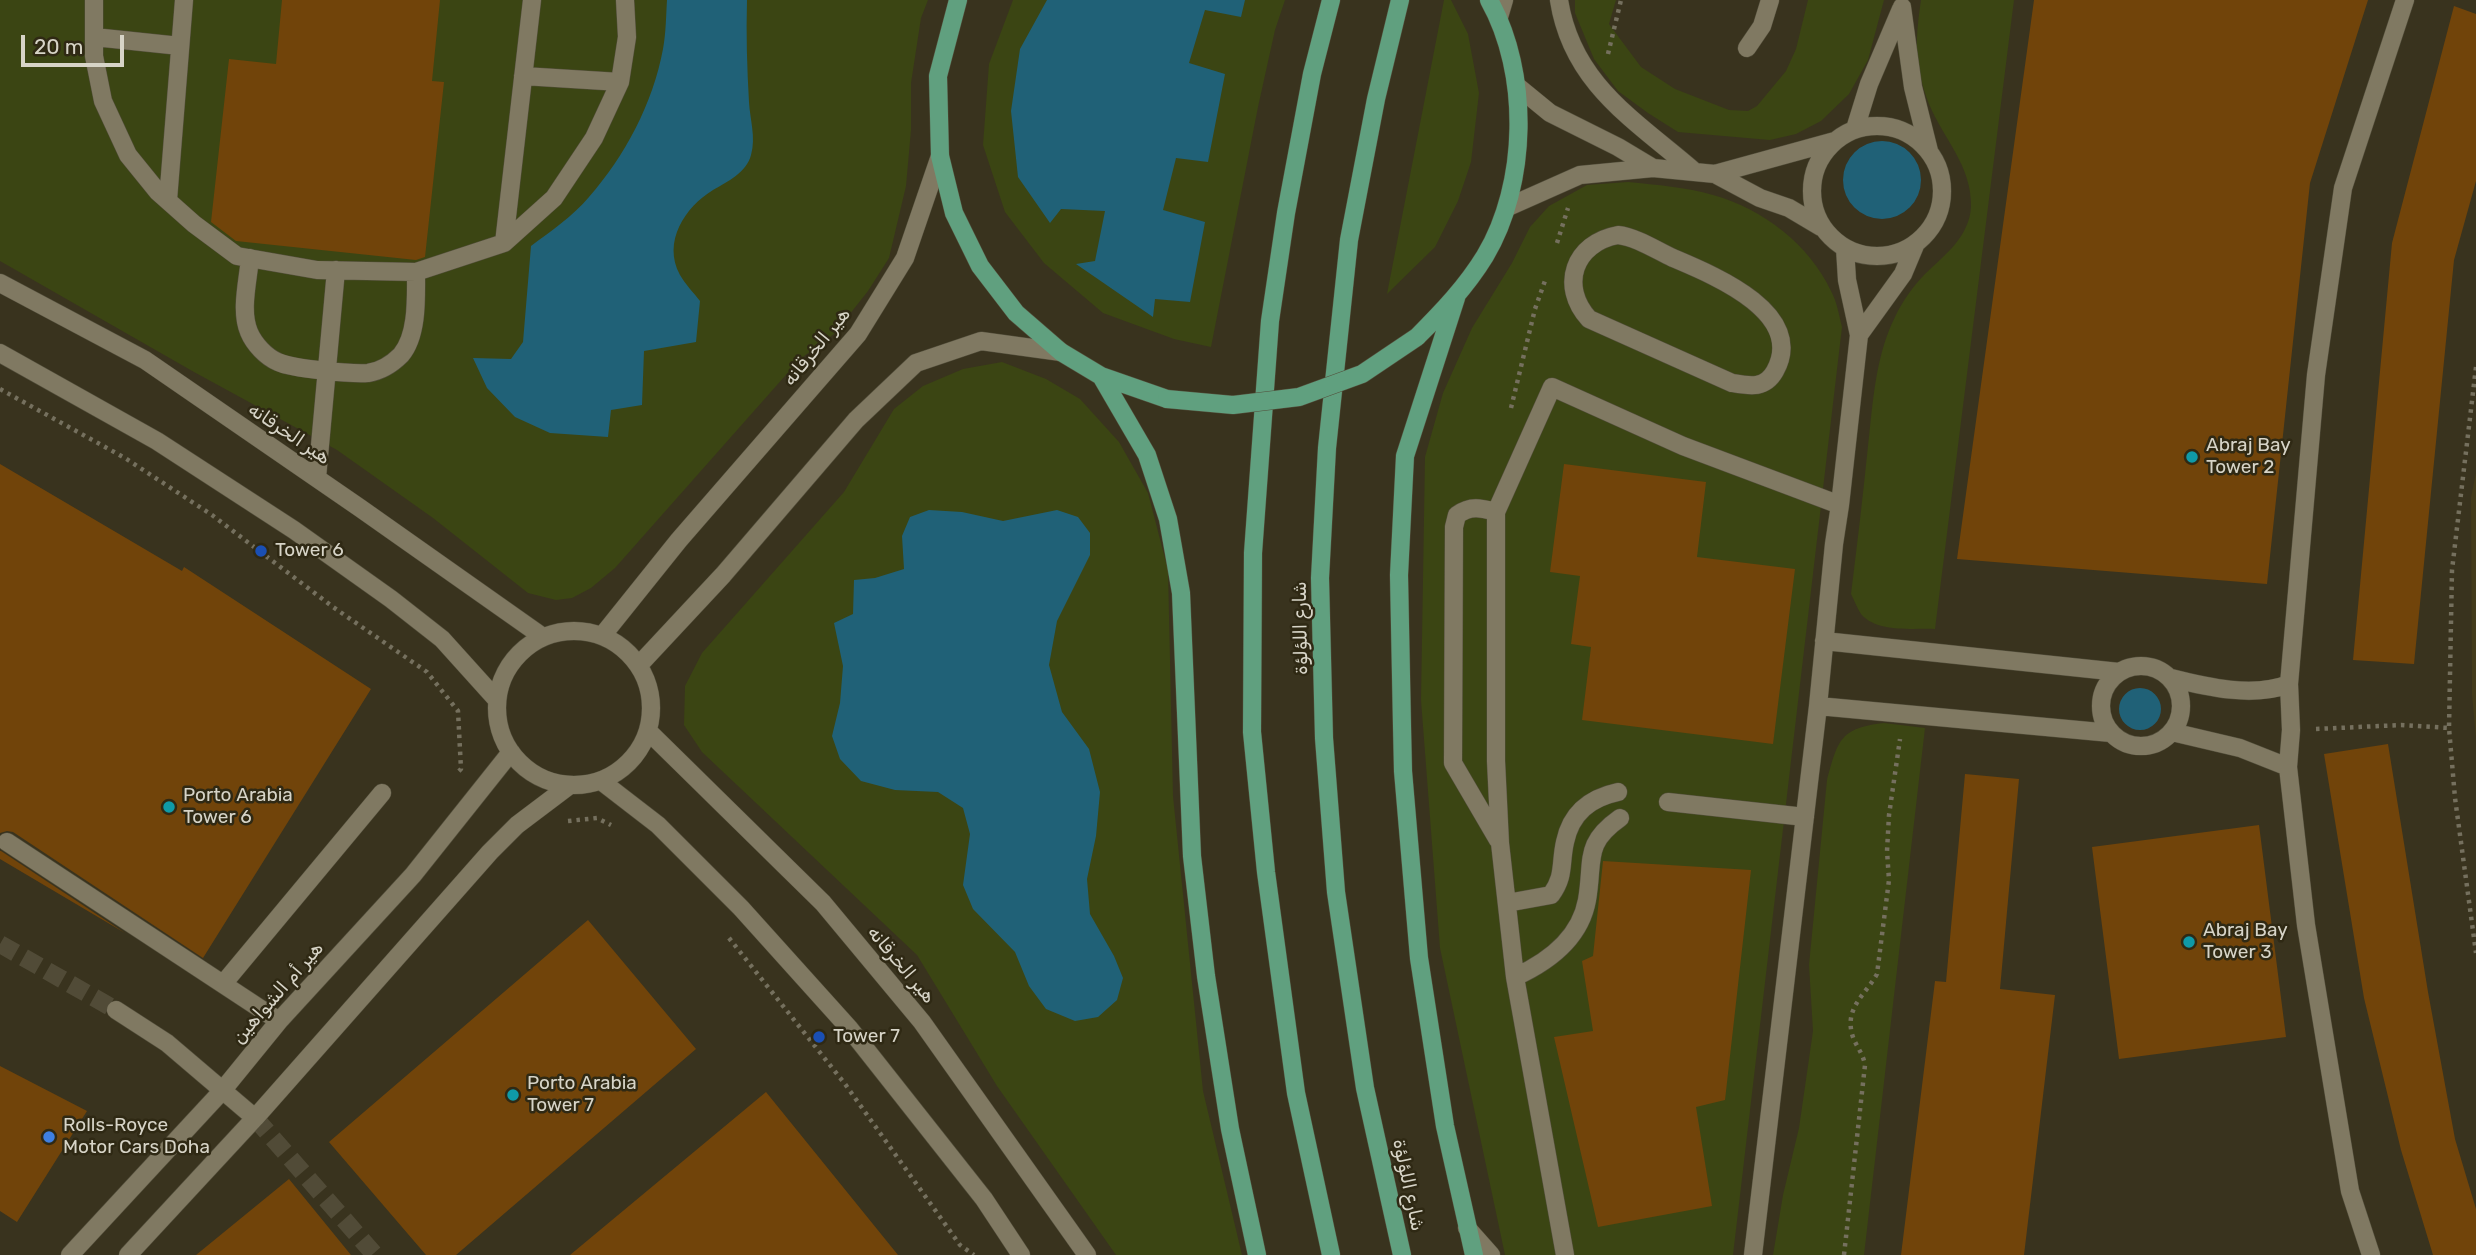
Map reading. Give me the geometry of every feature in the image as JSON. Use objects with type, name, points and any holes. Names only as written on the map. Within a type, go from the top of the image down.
[{"type":"main road","points":[[958,0],[939,76],[940,156],[954,213],[980,266],[1016,313],[1061,352],[1101,376],[1167,399],[1233,405],[1299,397],[1362,374],[1417,337],[1456,298],[1486,255],[1508,207],[1518,153],[1517,86],[1502,9],[1489,0]]},
{"type":"main road","points":[[1331,0],[1312,74],[1286,214],[1270,321],[1254,553],[1252,732],[1266,872],[1296,1093],[1331,1255]]},
{"type":"main road","name":"شارع اللؤلؤة","points":[[1400,0],[1376,99],[1349,240],[1327,448],[1320,578],[1324,738],[1336,892],[1365,1088],[1402,1255]]},
{"type":"main road","points":[[1456,298],[1405,456],[1399,575],[1403,771],[1419,958],[1445,1126],[1474,1255]]},
{"type":"main road","points":[[1101,376],[1147,455],[1168,519],[1181,593],[1191,842],[1205,962],[1230,1129],[1257,1255]]},
{"type":"street","points":[[94,0],[94,56],[103,102],[128,155],[159,192],[194,224],[237,256],[317,270],[416,272],[504,243],[554,198],[594,138],[620,82],[627,37],[625,0]]},
{"type":"street","points":[[168,200],[184,0]]},
{"type":"street","points":[[504,243],[532,0]]},
{"type":"street","points":[[1559,0],[1567,36],[1577,58],[1590,76],[1621,111],[1695,172]]},
{"type":"street","points":[[1747,48],[1762,26],[1770,0]]},
{"type":"street","points":[[2371,1255],[2350,1191],[2306,925],[2288,767],[2291,730],[2289,684],[2316,375],[2343,188],[2404,0]]},
{"type":"street","points":[[1716,174],[1760,198],[1789,208],[1821,227],[1837,244],[1858,255],[1878,257],[1898,253],[1916,243],[1931,229],[1939,210],[1942,190],[1913,87],[1903,4]]},
{"type":"street","points":[[1855,130],[1869,84],[1903,4]]},
{"type":"street","points":[[94,37],[180,46]]},
{"type":"street","points":[[523,76],[620,82]]},
{"type":"street","points":[[1517,86],[1550,113],[1653,168]]},
{"type":"street","points":[[1508,207],[1580,176],[1653,168],[1716,174],[1835,141],[1855,130],[1875,126],[1896,129],[1914,138],[1929,151]]},
{"type":"street","points":[[1821,227],[1812,205],[1812,181],[1820,159],[1835,141]]},
{"type":"street","name":"هير الخرقانه","points":[[602,636],[679,540],[858,334],[905,258],[940,156]]},
{"type":"street","points":[[1618,235],[1727,282],[1763,310],[1781,340],[1782,349],[1775,371],[1771,378],[1758,386],[1732,383],[1589,319],[1579,306],[1573,289],[1575,271],[1582,254],[1596,243],[1618,235]]},
{"type":"street","points":[[1859,335],[1903,274],[1916,243]]},
{"type":"street","points":[[1753,1255],[1859,335],[1847,279],[1844,248]]},
{"type":"street","points":[[250,258],[244,319],[249,334],[258,347],[275,361],[287,366],[326,370],[368,373],[382,369],[402,354],[410,338],[415,309],[416,272]]},
{"type":"street","points":[[317,478],[336,270]]},
{"type":"street","name":"هير الخرقانه","points":[[0,283],[145,360],[542,637]]},
{"type":"street","points":[[639,665],[723,575],[856,420],[916,363],[981,341],[1061,352]]},
{"type":"street","points":[[0,354],[157,441],[294,530],[442,639],[497,700]]},
{"type":"street","points":[[1565,1255],[1515,977],[1500,843],[1496,761],[1496,512],[1552,387],[1683,446],[1840,506]]},
{"type":"street","points":[[1496,512],[1466,509],[1457,514],[1454,527],[1453,763],[1500,843]]},
{"type":"street","points":[[573,631],[602,636],[622,648],[639,665],[648,686],[651,708],[648,731],[641,747],[617,773],[601,780],[569,785],[547,780],[526,769],[511,752],[500,727],[497,700],[502,680],[512,662],[542,637],[573,631]]},
{"type":"street","points":[[1824,642],[2119,672]]},
{"type":"street","points":[[2171,678],[2179,691],[2182,705],[2180,719],[2172,732],[2154,745],[2142,746],[2120,740],[2111,733],[2101,708],[2103,694],[2109,682],[2119,672],[2132,666],[2160,670],[2171,678],[2197,685],[2252,690],[2279,688],[2289,684]]},
{"type":"street","points":[[1818,706],[2111,733]]},
{"type":"street","name":"هير الخرقانه","points":[[648,731],[823,903],[922,1022],[1087,1255]]},
{"type":"street","points":[[2172,732],[2239,748],[2288,767]]},
{"type":"street","name":"هير أم الشواهين","points":[[69,1255],[222,1091],[279,1021],[413,875],[511,752]]},
{"type":"street","points":[[601,780],[658,825],[741,908],[840,1018],[984,1199],[1021,1255]]},
{"type":"street","points":[[128,1255],[255,1118],[481,863],[517,825],[569,785]]},
{"type":"street","points":[[1507,903],[1551,895],[1560,884],[1565,842],[1573,819],[1588,802],[1618,792]]},
{"type":"street","points":[[223,984],[383,793]]},
{"type":"street","points":[[1668,802],[1805,817]]},
{"type":"street","points":[[1515,977],[1540,966],[1559,951],[1578,925],[1587,903],[1594,841],[1604,829],[1620,818]]},
{"type":"street","points":[[7,842],[279,1021]]},
{"type":"street","points":[[116,1010],[167,1043],[255,1118]]},
{"type":"street","points":[[1467,1228],[1491,1255]]},
{"type":"path","points":[[2476,367],[2452,570],[2449,728],[2455,798],[2476,953]]},
{"type":"path","points":[[0,389],[125,458],[212,515],[333,607],[427,672],[458,711],[461,769],[453,779]]},
{"type":"path","points":[[1844,1255],[1865,1065],[1864,1055],[1852,1034],[1853,1006],[1877,974],[1889,880],[1889,815],[1904,714]]},
{"type":"path","points":[[2320,729],[2402,725],[2449,728]]},
{"type":"path","points":[[517,825],[597,818],[618,828]]},
{"type":"path","points":[[728,937],[845,1084],[960,1245],[974,1255]]},
{"type":"green space","points":[[0,0],[928,0],[921,18],[911,83],[911,130],[906,186],[889,258],[868,291],[834,334],[800,359],[615,568],[591,588],[572,598],[556,600],[528,593],[433,518],[337,450],[0,261]]},
{"type":"green space","points":[[1013,0],[1285,0],[1275,30],[1258,107],[1211,347],[1174,339],[1103,313],[1044,263],[1005,212],[983,145],[989,64]]},
{"type":"green space","points":[[1444,0],[1451,0],[1468,34],[1479,93],[1471,162],[1458,201],[1435,247],[1387,294]]},
{"type":"green space","points":[[1575,0],[1616,0],[1609,24],[1641,67],[1675,89],[1729,110],[1748,111],[1757,106],[1786,71],[1796,49],[1808,0],[1884,0],[1868,60],[1849,94],[1821,121],[1796,134],[1770,140],[1678,132],[1648,113],[1618,91],[1594,59],[1575,13]]},
{"type":"green space","points":[[1921,0],[2014,0],[1935,629],[1895,628],[1876,624],[1861,614],[1851,594],[1873,397],[1888,332],[1908,294],[1961,236],[1970,217],[1967,178],[1929,104],[1918,64],[1917,40]]},
{"type":"green space","points":[[1628,182],[1682,188],[1713,195],[1732,201],[1767,219],[1797,244],[1822,274],[1835,300],[1842,327],[1733,1255],[1505,1255],[1440,948],[1421,700],[1425,457],[1443,393],[1472,328],[1512,263],[1530,227],[1549,206],[1587,185]]},
{"type":"green space","points":[[1002,362],[1046,379],[1080,399],[1119,442],[1148,493],[1168,570],[1173,796],[1203,1091],[1242,1255],[1116,1255],[997,1086],[917,955],[702,752],[684,725],[685,686],[702,653],[844,492],[894,409],[923,386],[963,369]]},
{"type":"green space","points":[[1884,723],[1925,728],[1864,1255],[1773,1255],[1783,1195],[1799,1128],[1813,1031],[1809,965],[1827,780],[1834,755],[1843,738],[1858,728]]},
{"type":"sand","points":[[2476,473],[2476,738],[2472,695],[2471,497]]},
{"type":"water","points":[[667,0],[747,0],[748,76],[753,135],[751,155],[741,171],[694,206],[679,226],[675,238],[675,263],[680,275],[700,301],[696,342],[644,351],[642,405],[611,410],[608,437],[550,433],[515,417],[487,388],[473,358],[511,359],[523,342],[531,246],[583,204],[614,164],[636,128],[652,89],[663,49]]},
{"type":"water","points":[[1047,0],[1245,0],[1241,17],[1205,10],[1189,63],[1225,74],[1208,162],[1176,158],[1163,210],[1205,222],[1190,302],[1155,299],[1153,317],[1076,264],[1095,261],[1105,211],[1061,209],[1050,223],[1018,177],[1011,111],[1020,49]]},
{"type":"water","points":[[1882,141],[1897,144],[1910,152],[1918,165],[1921,180],[1918,195],[1910,208],[1897,216],[1882,219],[1867,216],[1854,208],[1846,195],[1843,180],[1846,165],[1854,152],[1867,144]]},
{"type":"water","points":[[929,510],[962,512],[1003,521],[1057,510],[1078,517],[1090,533],[1090,555],[1057,621],[1049,665],[1062,712],[1089,749],[1100,792],[1096,836],[1087,879],[1090,914],[1123,978],[1117,1000],[1098,1017],[1075,1021],[1046,1009],[1029,986],[1015,952],[973,909],[963,885],[970,834],[963,808],[938,792],[895,790],[861,781],[840,759],[832,736],[840,703],[843,666],[834,623],[853,614],[854,580],[875,578],[904,569],[902,536],[910,517]]},
{"type":"water","points":[[2140,688],[2155,694],[2161,709],[2155,724],[2140,730],[2125,724],[2119,709],[2125,694]]},
{"type":"building","points":[[282,0],[440,0],[432,81],[444,82],[425,257],[416,260],[236,241],[211,222],[229,59],[276,64]]},
{"type":"building","points":[[2034,0],[2368,0],[2310,183],[2267,584],[1957,559]]},
{"type":"building","points":[[2454,6],[2476,14],[2476,181],[2454,260],[2414,664],[2353,660],[2392,243]]},
{"type":"building","name":"Porto Arabia Tower 6","points":[[0,464],[182,571],[184,567],[371,689],[203,958],[13,832],[0,833]]},
{"type":"building","points":[[1564,464],[1706,482],[1697,557],[1795,569],[1773,744],[1582,720],[1591,647],[1571,644],[1580,576],[1550,572]]},
{"type":"building","points":[[2388,744],[2455,1139],[2476,1209],[2476,1255],[2433,1255],[2401,1150],[2364,998],[2324,754]]},
{"type":"building","points":[[1965,774],[2019,779],[2000,989],[2055,995],[2024,1255],[1901,1255],[1935,981],[1946,982]]},
{"type":"building","name":"Abraj Bay Tower 3","points":[[2259,825],[2286,1037],[2119,1059],[2092,847]]},
{"type":"building","points":[[1,851],[125,933],[0,859]]},
{"type":"building","points":[[1603,861],[1751,870],[1725,1100],[1696,1107],[1712,1206],[1598,1227],[1554,1037],[1593,1031],[1582,961],[1593,956]]},
{"type":"building","name":"Porto Arabia Tower 7","points":[[588,920],[696,1049],[456,1255],[426,1255],[329,1142]]},
{"type":"building","points":[[0,1066],[87,1111],[17,1222],[0,1211]]},
{"type":"building","points":[[766,1092],[898,1255],[570,1255]]},
{"type":"building","points":[[289,1179],[351,1255],[196,1255]]},
{"type":"tunnel","points":[[0,944],[116,1010]]},
{"type":"tunnel","points":[[255,1118],[375,1255]]},
{"type":"place","name":"Abraj Bay Tower 2","points":[[2192,457]]},
{"type":"place","name":"Tower 6","points":[[261,551]]},
{"type":"place","name":"Porto Arabia Tower 6","points":[[169,807]]},
{"type":"place","name":"Abraj Bay Tower 3","points":[[2189,942]]},
{"type":"place","name":"Tower 7","points":[[819,1037]]},
{"type":"place","name":"Porto Arabia Tower 7","points":[[513,1095]]},
{"type":"place","name":"Rolls-Royce Motor Cars Doha","points":[[49,1137]]}]
